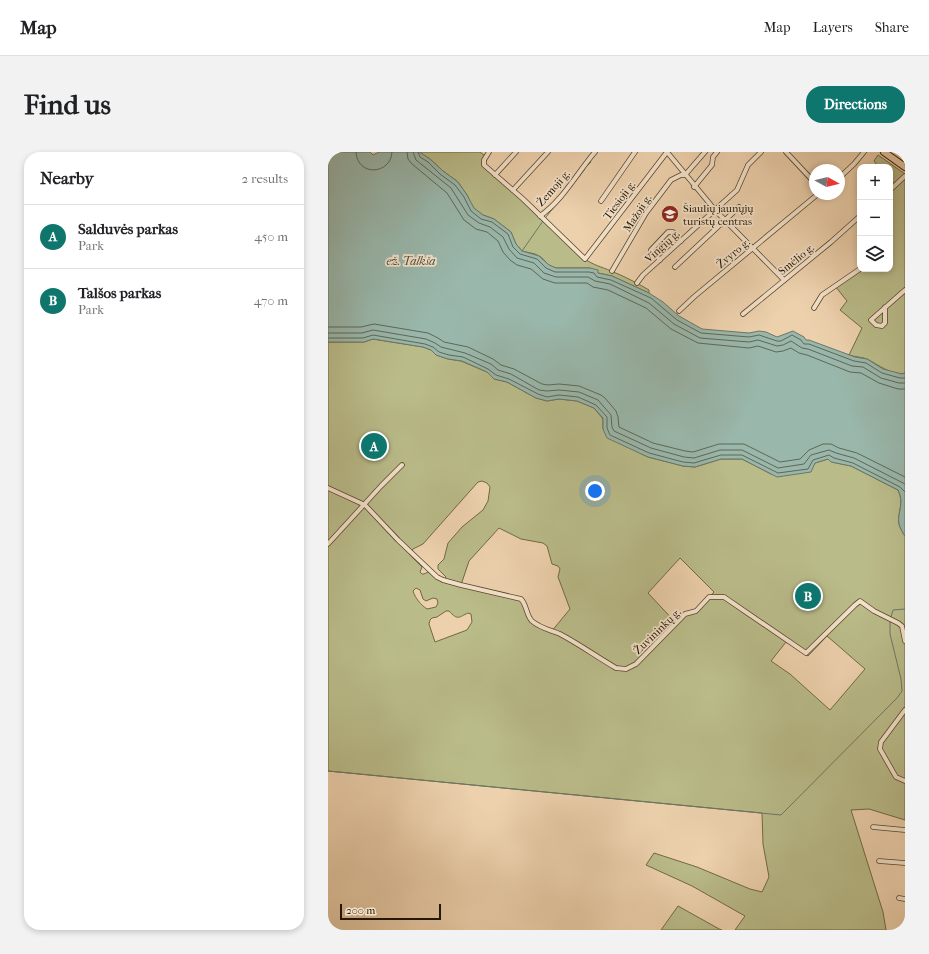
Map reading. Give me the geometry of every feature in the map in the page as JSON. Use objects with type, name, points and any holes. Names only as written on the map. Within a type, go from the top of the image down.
[{"type":"highway","points":[[884,152],[905,167]]},
{"type":"street","points":[[489,152],[485,156],[484,165],[540,216]]},
{"type":"street","points":[[495,175],[516,152]]},
{"type":"street","points":[[513,190],[548,152]]},
{"type":"street","name":"Žemoji g.","points":[[540,216],[562,195],[595,152]]},
{"type":"street","points":[[601,201],[635,152]]},
{"type":"street","points":[[667,152],[694,187],[715,210],[784,280]]},
{"type":"street","name":"Tiesioji g.","points":[[540,216],[585,259],[667,152]]},
{"type":"street","points":[[685,175],[705,152]]},
{"type":"street","points":[[694,187],[712,165],[713,157],[717,152]]},
{"type":"street","name":"Vingių g.","points":[[637,283],[643,275],[737,190],[748,165],[761,152]]},
{"type":"street","points":[[786,152],[809,177]]},
{"type":"street","points":[[845,172],[864,152]]},
{"type":"street","name":"Mažoji g.","points":[[612,271],[646,214],[671,180],[681,175],[685,175]]},
{"type":"street","points":[[893,187],[905,176]]},
{"type":"street","name":"Žvyro g.","points":[[679,311],[811,200]]},
{"type":"street","points":[[674,267],[740,207]]},
{"type":"street","name":"Smėlio g.","points":[[743,314],[857,219]]},
{"type":"street","points":[[660,260],[650,250],[668,232],[673,232],[681,241]]},
{"type":"street","points":[[814,308],[822,295],[857,271]]},
{"type":"street","points":[[885,307],[885,323],[882,326],[876,325],[871,320],[885,307],[905,290]]},
{"type":"street","points":[[328,544],[402,465]]},
{"type":"street","name":"Žuvininkų g.","points":[[328,488],[365,505],[402,544],[437,577],[461,585],[521,598],[526,606],[530,619],[533,622],[558,633],[616,668],[626,669],[636,664],[685,614],[696,612],[709,597],[724,597],[806,653],[854,605],[860,601],[874,611],[902,626],[905,640]]},
{"type":"street","points":[[905,710],[881,742],[880,749],[896,777],[905,781]]},
{"type":"street","points":[[873,827],[905,830]]},
{"type":"street","points":[[879,861],[905,863]]},
{"type":"street","points":[[899,898],[905,899]]},
{"type":"green space","points":[[419,152],[480,152],[485,156],[484,165],[585,259],[635,282],[649,290],[649,293],[612,276],[598,273],[590,268],[556,268],[549,265],[541,257],[535,254],[522,251],[516,244],[511,232],[494,219],[483,215],[473,208],[467,195],[458,182]]},
{"type":"green space","points":[[878,155],[891,164],[876,164],[874,161]]},
{"type":"green space","points":[[893,166],[905,174],[905,373],[901,374],[891,372],[867,359],[849,355],[862,328],[840,310],[847,301],[835,286],[857,271],[893,272],[893,188],[896,185],[893,182]]},
{"type":"green space","points":[[373,339],[423,347],[431,350],[436,355],[461,361],[487,372],[494,379],[507,382],[536,398],[547,401],[559,399],[577,401],[594,408],[603,419],[603,429],[632,449],[648,457],[683,466],[695,467],[721,459],[742,459],[771,474],[828,459],[832,462],[851,466],[898,490],[901,499],[899,524],[905,536],[905,820],[869,809],[851,810],[883,912],[886,930],[735,930],[745,916],[692,886],[646,865],[654,853],[697,867],[750,889],[762,892],[769,877],[763,844],[762,813],[328,771],[328,342],[364,342]],"holes":[[[482,481],[487,483],[490,487],[488,501],[483,510],[462,527],[448,543],[444,559],[438,565],[438,569],[446,577],[442,582],[428,572],[422,574],[420,572],[422,567],[409,554],[413,549],[423,544],[478,482]],[[499,528],[521,539],[543,543],[547,546],[552,564],[558,566],[560,569],[558,577],[570,609],[551,632],[530,619],[525,602],[518,597],[461,585],[469,561]],[[680,558],[714,592],[696,611],[685,614],[676,623],[648,593]],[[416,588],[420,590],[423,599],[426,601],[433,598],[437,599],[438,603],[436,607],[427,609],[418,601],[413,591]],[[449,611],[457,617],[468,613],[471,614],[472,622],[467,630],[435,642],[429,624],[432,618]],[[827,636],[865,669],[830,710],[790,674],[771,661],[786,642],[808,656]]]},
{"type":"green space","points":[[678,906],[721,930],[661,930]]},
{"type":"water","name":"ež. Talkša","points":[[328,152],[370,152],[373,155],[379,152],[419,152],[458,182],[474,208],[483,215],[494,219],[511,232],[516,244],[522,251],[539,256],[549,265],[556,268],[590,268],[598,270],[598,273],[612,276],[649,293],[663,302],[679,316],[702,329],[749,333],[759,331],[766,332],[777,337],[793,331],[804,337],[806,340],[855,357],[867,359],[883,369],[902,374],[905,373],[905,536],[899,524],[901,499],[898,490],[851,466],[831,462],[828,459],[815,463],[811,472],[777,477],[742,459],[721,459],[695,467],[683,466],[648,457],[607,438],[603,429],[603,418],[594,408],[577,401],[559,399],[547,401],[536,398],[507,382],[494,379],[487,372],[462,361],[436,355],[431,350],[423,347],[373,339],[364,342],[328,342]]},
{"type":"waterway","points":[[588,165],[591,162]]},
{"type":"waterway","points":[[574,183],[585,169]]},
{"type":"waterway","points":[[546,217],[559,201]]},
{"type":"waterway","points":[[522,251],[543,221]]},
{"type":"waterway","points":[[891,617],[893,610],[905,609]]},
{"type":"waterway","points":[[328,771],[781,815],[897,698],[902,691],[901,679],[890,634],[890,622]]},
{"type":"place","name":"Šiaulių jaunųjų turistų centras","points":[[670,214]]},
{"type":"place","name":"Salduvės parkas","points":[[374,446]]},
{"type":"place","name":"Talšos parkas","points":[[808,596]]}]
